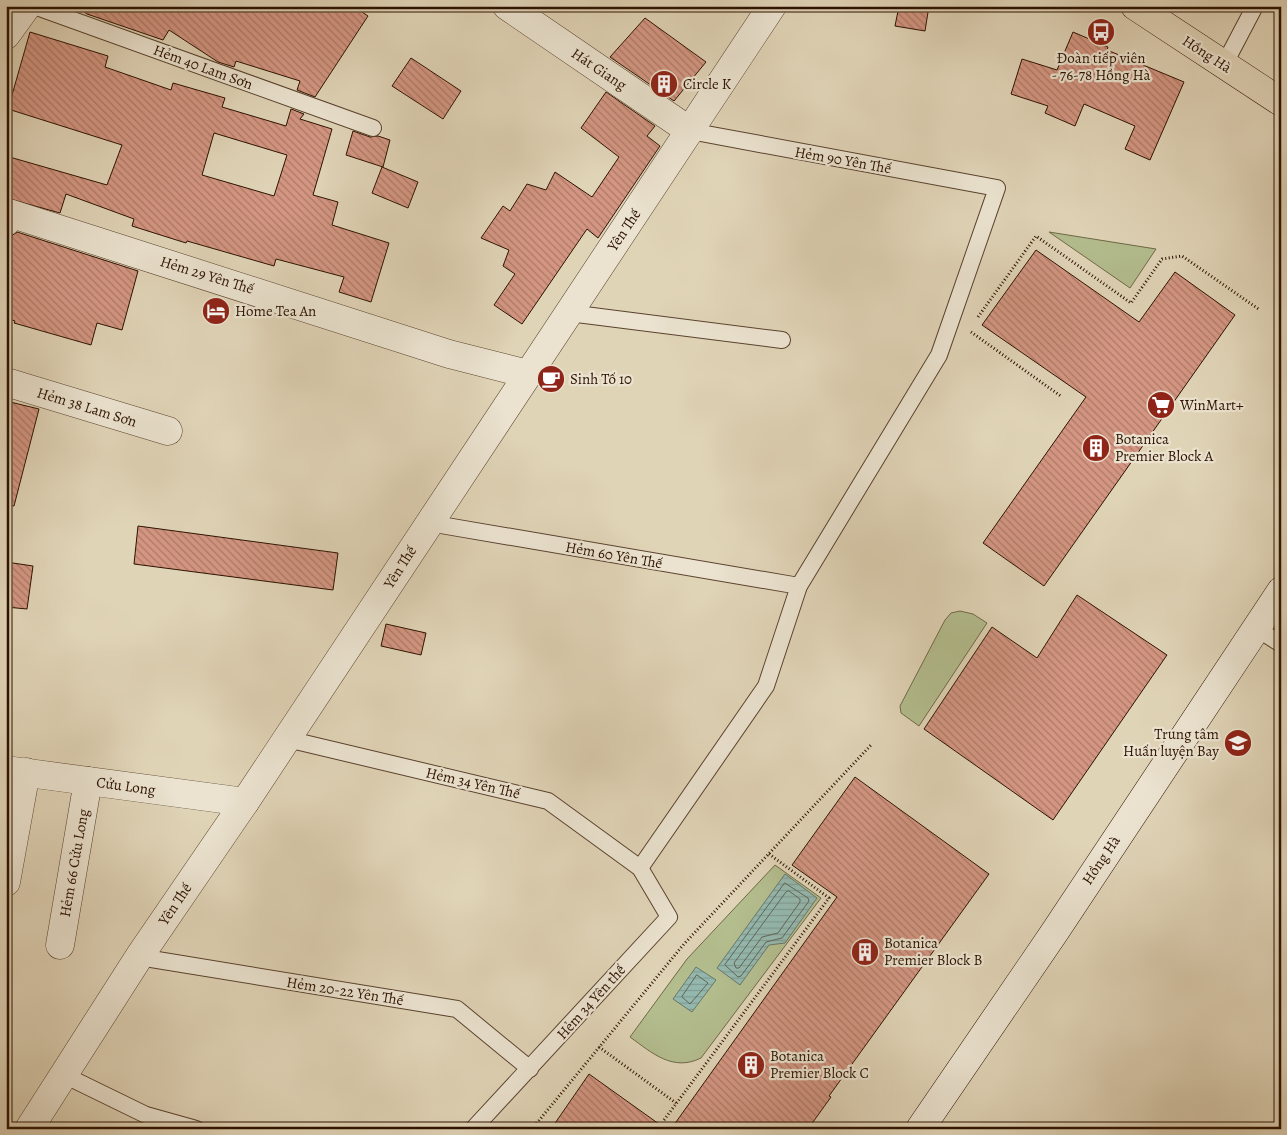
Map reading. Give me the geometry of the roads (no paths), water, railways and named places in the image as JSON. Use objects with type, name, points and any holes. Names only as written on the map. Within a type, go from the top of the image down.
[{"type":"main road","name":"Hồng Hà","points":[[1134,6],[1281,102]]},
{"type":"street","points":[[6,35],[27,6]]},
{"type":"street","name":"Hát Giang","points":[[508,6],[690,131]]},
{"type":"street","name":"Yên Thế","points":[[30,1129],[139,957],[287,739],[772,6]]},
{"type":"street","name":"Hẻm 29 Yên Thế","points":[[6,222],[9,213],[449,354],[528,374]]},
{"type":"street","name":"Hẻm 38 Lam Sơn","points":[[6,382],[168,431]]},
{"type":"street","name":"Hồng Hà","points":[[920,1129],[1054,933],[1281,591]]},
{"type":"street","points":[[6,882],[16,771]]},
{"type":"street","name":"Cửu Long","points":[[16,771],[245,802]]},
{"type":"street","name":"Hẻm 66 Cửu Long","points":[[60,945],[88,781]]},
{"type":"lane","name":"Hẻm 40 Lam Sơn","points":[[34,6],[373,128]]},
{"type":"lane","points":[[1224,65],[1255,6]]},
{"type":"lane","name":"Hẻm 90 Yên Thế","points":[[690,131],[997,188],[939,355],[800,586]]},
{"type":"lane","points":[[569,313],[782,340]]},
{"type":"lane","name":"Hẻm 60 Yên Thế","points":[[429,524],[800,586]]},
{"type":"lane","points":[[640,868],[766,686],[800,586]]},
{"type":"lane","points":[[1256,628],[1281,644]]},
{"type":"lane","name":"Hẻm 34 Yên Thế","points":[[287,739],[548,800],[640,868]]},
{"type":"lane","name":"Hẻm 34 Yên thế","points":[[472,1129],[530,1069],[669,917],[640,868]]},
{"type":"lane","name":"Hẻm 20-22 Yên Thế","points":[[139,957],[457,1009],[530,1069]]},
{"type":"lane","points":[[64,1074],[146,1115],[196,1129]]},
{"type":"water","points":[[785,874],[817,898],[785,943],[769,945],[740,985],[717,968]]},
{"type":"water","points":[[696,967],[716,980],[692,1012],[673,999]]},
{"type":"place","name":"Đoàn tiếp viên - 76-78 Hồng Hà","points":[[1101,32]]},
{"type":"place","name":"Circle K","points":[[664,84]]},
{"type":"place","name":"Home Tea An","points":[[216,311]]},
{"type":"place","name":"Sinh Tố 10","points":[[551,379]]},
{"type":"place","name":"WinMart+","points":[[1161,405]]},
{"type":"place","name":"Botanica Premier Block A","points":[[1096,448]]},
{"type":"place","name":"Trung tâm Huấn luyện Bay","points":[[1238,743]]},
{"type":"place","name":"Botanica Premier Block B","points":[[865,952]]},
{"type":"place","name":"Botanica Premier Block C","points":[[751,1065]]}]
